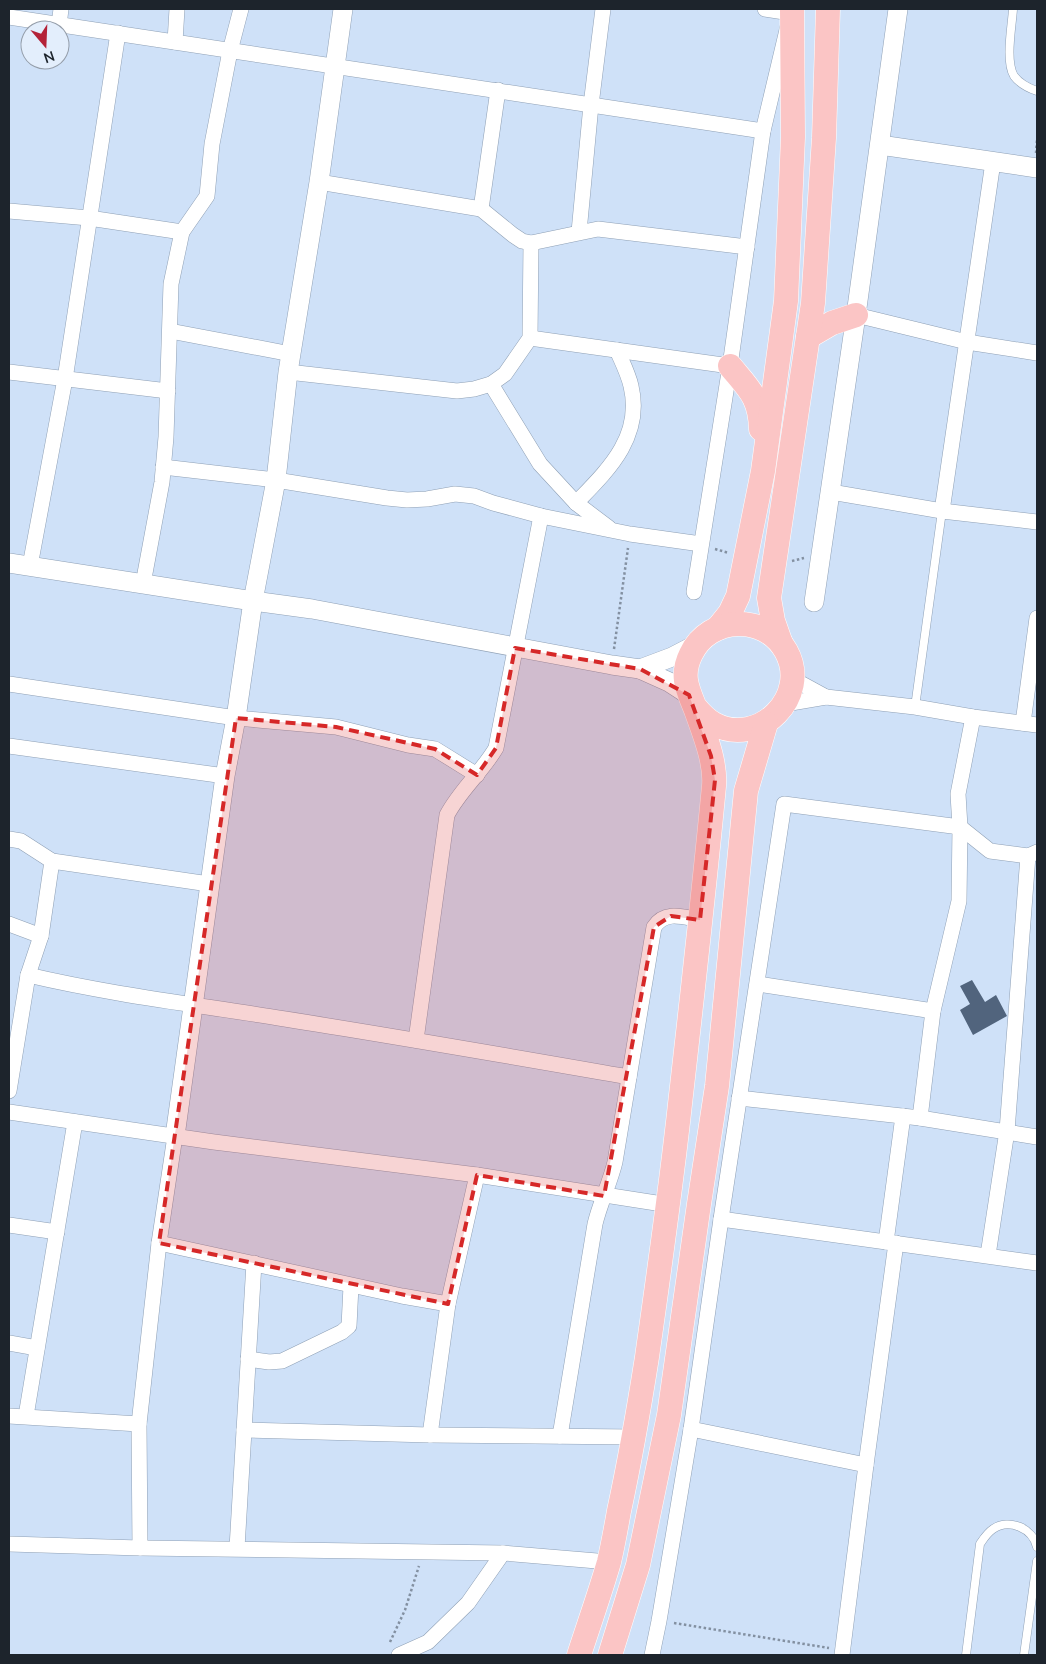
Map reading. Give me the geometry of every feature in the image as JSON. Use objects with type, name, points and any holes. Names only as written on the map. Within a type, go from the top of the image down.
[{"type":"main road","points":[[780,642],[773,621],[769,598],[813,303],[824,138],[828,9]]},
{"type":"main road","points":[[718,628],[730,613],[738,596],[762,471],[786,302],[793,137],[792,11]]},
{"type":"main road","points":[[808,337],[832,324],[856,316]]},
{"type":"main road","points":[[730,366],[758,404],[761,419],[762,471]]},
{"type":"main road","points":[[578,1655],[609,1562],[635,1437],[669,1206],[715,780],[711,756],[692,701],[686,682],[686,668],[690,655],[707,634],[731,624],[745,623],[758,626],[770,633],[787,652],[792,665],[793,679],[791,692],[777,715],[766,723],[747,729],[727,729],[703,717],[692,701]]},
{"type":"main road","points":[[610,1655],[638,1565],[669,1415],[717,1086],[746,791],[766,723]]},
{"type":"street","points":[[175,42],[177,9]]},
{"type":"street","points":[[143,584],[162,482],[168,391],[171,284],[182,232],[207,196],[212,144],[230,51],[241,9]]},
{"type":"street","points":[[140,1548],[139,1424],[159,1243],[225,776],[236,718],[253,602],[276,480],[290,363],[319,182],[343,9]]},
{"type":"street","points":[[579,232],[603,9]]},
{"type":"street","points":[[694,592],[730,366],[763,131],[792,11],[765,9]]},
{"type":"street","points":[[814,602],[898,9]]},
{"type":"street","points":[[9,17],[28,20]]},
{"type":"street","points":[[70,26],[763,131]]},
{"type":"street","points":[[30,566],[65,379],[118,33]]},
{"type":"street","points":[[481,209],[498,90]]},
{"type":"street","points":[[880,145],[1037,168]]},
{"type":"street","points":[[942,511],[993,162]]},
{"type":"street","points":[[319,182],[481,209],[513,235],[522,241],[531,243],[598,229],[747,247]]},
{"type":"street","points":[[9,211],[89,218],[182,232]]},
{"type":"street","points":[[170,331],[290,363],[457,391],[474,389],[491,384],[505,374],[530,338],[531,243]]},
{"type":"street","points":[[856,316],[966,342],[1037,353]]},
{"type":"street","points":[[530,338],[730,366]]},
{"type":"street","points":[[576,502],[614,462],[626,442],[632,421],[632,387],[617,350]]},
{"type":"street","points":[[9,372],[168,391]]},
{"type":"street","points":[[491,384],[540,464],[576,502],[612,530]]},
{"type":"street","points":[[163,467],[276,480],[407,500],[455,494],[474,496],[541,516],[630,534],[701,544]]},
{"type":"street","points":[[831,492],[942,511],[1037,522]]},
{"type":"street","points":[[416,1040],[447,815],[455,801],[488,762],[496,748],[541,516]]},
{"type":"street","points":[[9,563],[253,602],[312,609],[515,648],[640,669],[669,682],[692,701]]},
{"type":"street","points":[[785,704],[826,697],[915,707],[1030,724],[1037,618]]},
{"type":"street","points":[[640,669],[672,657],[697,644]]},
{"type":"street","points":[[793,679],[826,697]]},
{"type":"street","points":[[9,684],[236,718],[336,727],[408,745],[435,749],[477,775]]},
{"type":"street","points":[[920,1118],[933,1011],[959,902],[960,827],[958,794],[973,717]]},
{"type":"street","points":[[9,746],[225,776]]},
{"type":"street","points":[[652,1655],[691,1430],[720,1219],[758,984],[784,804],[960,827],[990,851],[1033,854],[1007,1131],[988,1255]]},
{"type":"street","points":[[9,839],[21,841],[52,861],[209,884]]},
{"type":"street","points":[[9,1092],[28,976],[41,936],[52,861]]},
{"type":"street","points":[[560,1436],[595,1224],[612,1174],[654,927],[665,916],[700,920]]},
{"type":"street","points":[[9,924],[41,936]]},
{"type":"street","points":[[28,976],[138,998],[416,1040],[629,1077]]},
{"type":"street","points":[[758,984],[933,1011]]},
{"type":"street","points":[[739,1098],[920,1118],[1037,1137]]},
{"type":"street","points":[[9,1112],[175,1136],[477,1175],[669,1206]]},
{"type":"street","points":[[842,1653],[866,1465],[903,1116]]},
{"type":"street","points":[[26,1416],[75,1122]]},
{"type":"street","points":[[430,1435],[448,1304],[477,1175]]},
{"type":"street","points":[[720,1219],[988,1255],[1037,1264]]},
{"type":"street","points":[[9,1225],[57,1232]]},
{"type":"street","points":[[159,1243],[351,1286],[448,1304]]},
{"type":"street","points":[[237,1548],[254,1263]]},
{"type":"street","points":[[248,1359],[269,1362],[282,1361],[342,1332],[349,1326],[351,1286]]},
{"type":"street","points":[[9,1343],[37,1348]]},
{"type":"street","points":[[9,1416],[139,1424]]},
{"type":"street","points":[[244,1430],[430,1435],[635,1437]]},
{"type":"street","points":[[691,1430],[866,1465]]},
{"type":"street","points":[[9,1544],[140,1548],[503,1553],[609,1562]]},
{"type":"street","points":[[394,1651],[428,1642],[468,1603],[503,1553]]},
{"type":"lane","points":[[1013,9],[1009,59],[1014,75],[1026,87],[1037,91]]},
{"type":"lane","points":[[915,707],[942,511]]},
{"type":"lane","points":[[966,1655],[980,1544],[985,1536],[993,1528],[1013,1524],[1031,1534],[1037,1547]]},
{"type":"lane","points":[[1024,1655],[1037,1561]]},
{"type":"path","points":[[612,665],[630,534]]},
{"type":"path","points":[[701,544],[745,558]]},
{"type":"path","points":[[774,566],[822,553]]},
{"type":"path","points":[[394,1651],[423,1553]]},
{"type":"path","points":[[659,1621],[842,1653]]},
{"type":"highlighted area","points":[[515,648],[640,669],[689,695],[711,756],[715,780],[700,920],[671,916],[654,927],[604,1196],[477,1175],[448,1304],[159,1243],[236,718],[336,727],[435,749],[477,775],[496,748]]},
{"type":"building","points":[[972,980],[985,1002],[996,995],[1007,1016],[973,1035],[960,1010],[970,1004],[960,986]]}]
